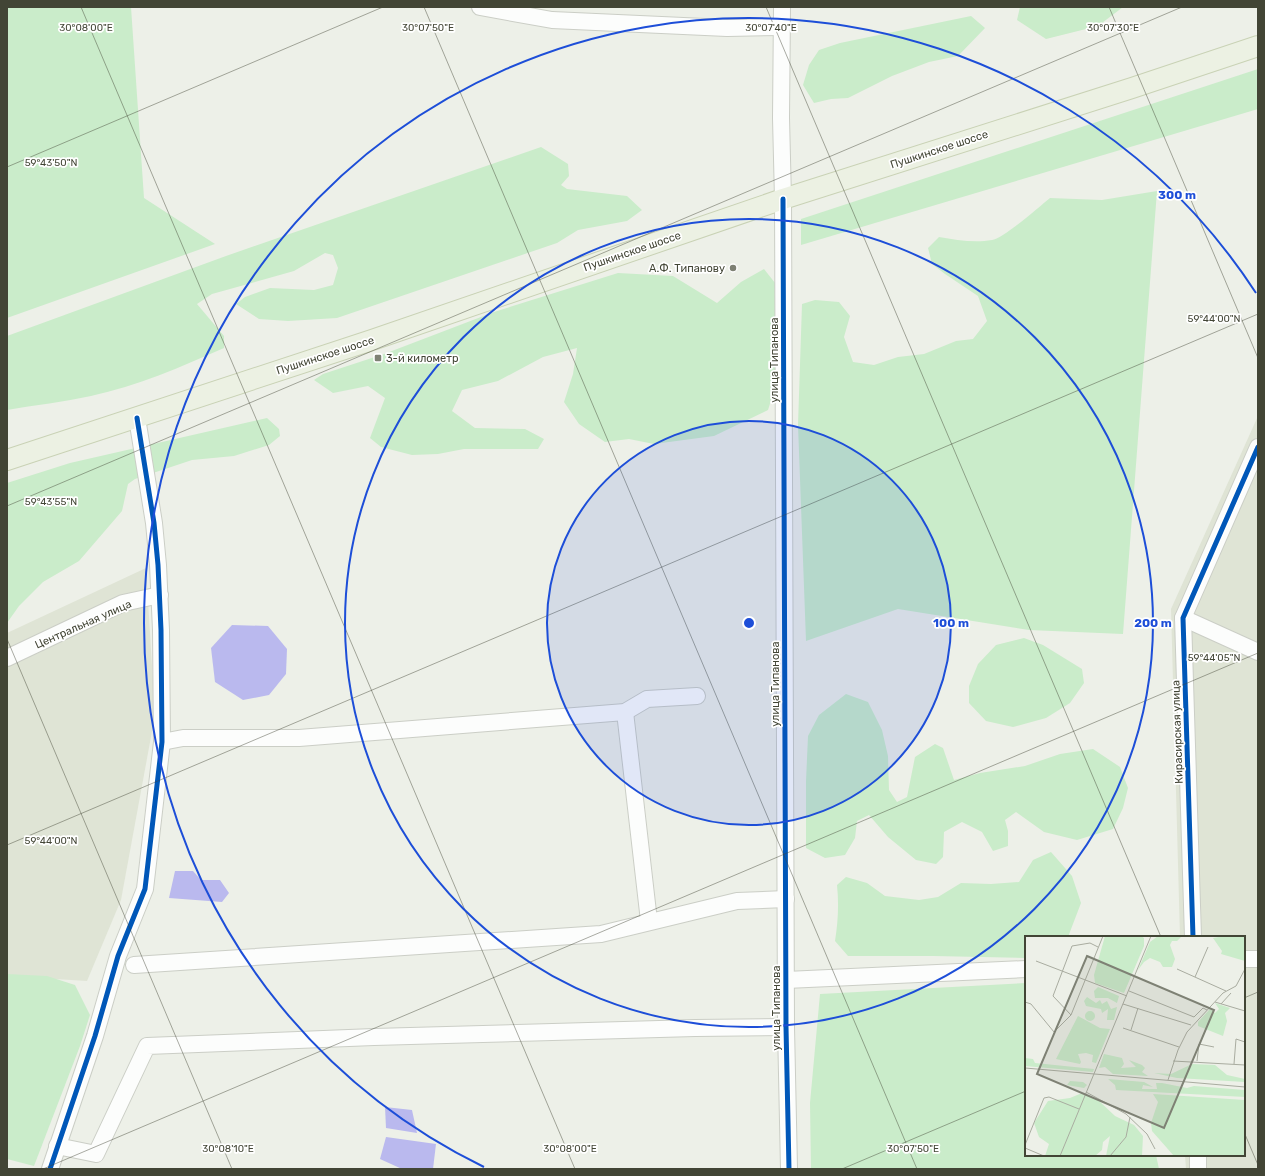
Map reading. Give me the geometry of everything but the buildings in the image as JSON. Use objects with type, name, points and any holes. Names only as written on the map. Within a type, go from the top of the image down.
[{"type":"main road","name":"Пушкинское шоссе","points":[[7,460],[372,340],[783,199],[1132,88],[1258,46]]},
{"type":"street","points":[[480,7],[552,20],[727,28],[782,27]]},
{"type":"street","name":"улица Типанова","points":[[782,7],[781,118],[783,199],[786,1027],[789,1169]]},
{"type":"street","points":[[50,1169],[95,1036],[118,956],[145,890],[162,742],[160,595],[154,523],[137,418]]},
{"type":"street","name":"Кирасирская улица","points":[[1193,936],[1184,618],[1258,447]]},
{"type":"street","name":"Центральная улица","points":[[7,658],[123,603],[160,595]]},
{"type":"street","points":[[1184,618],[1258,652]]},
{"type":"street","points":[[162,742],[183,738],[299,738],[625,712],[647,699],[697,696]]},
{"type":"street","points":[[625,712],[649,921]]},
{"type":"street","points":[[134,965],[602,934],[649,921],[737,901],[786,898]]},
{"type":"street","points":[[1245,959],[1258,959]]},
{"type":"street","points":[[786,980],[1025,969]]},
{"type":"street","points":[[57,1146],[96,1154],[147,1046],[382,1036],[786,1027]]},
{"type":"street","points":[[1198,1156],[1198,1169]]},
{"type":"shaded area","points":[[1258,416],[1258,1169],[1186,1169],[1185,1156],[1245,1156],[1245,936],[1180,936],[1171,609]]},
{"type":"shaded area","points":[[146,568],[155,715],[121,900],[87,981],[7,976],[7,633]]},
{"type":"green space","points":[[7,7],[131,7],[144,198],[215,244],[7,318]]},
{"type":"green space","points":[[1020,7],[1123,7],[1098,26],[1046,39],[1017,20]]},
{"type":"green space","points":[[971,16],[985,28],[958,56],[929,62],[892,76],[848,98],[831,99],[814,103],[803,85],[809,65],[819,50],[840,43]]},
{"type":"green space","points":[[1258,69],[1258,109],[801,245],[801,219]]},
{"type":"green space","points":[[541,147],[568,164],[569,176],[561,185],[567,189],[627,196],[642,210],[627,221],[578,230],[557,243],[337,318],[288,321],[259,319],[236,304],[245,297],[270,288],[314,290],[333,285],[338,268],[333,255],[325,253],[294,271],[212,294],[197,304],[224,336],[224,348],[159,375],[108,392],[70,400],[7,410],[7,336],[226,256]]},
{"type":"green space","points":[[1157,191],[1123,634],[1029,630],[898,609],[806,641],[798,425],[802,304],[815,300],[839,302],[850,316],[844,337],[853,362],[874,365],[898,357],[924,354],[956,341],[973,339],[987,321],[978,296],[932,264],[928,248],[939,237],[972,241],[992,240],[1004,234],[1021,222],[1050,198],[1102,200]]},
{"type":"green space","points":[[764,269],[783,293],[778,378],[768,410],[714,436],[654,444],[629,439],[605,442],[579,424],[564,402],[573,374],[577,348],[543,357],[498,381],[462,390],[452,411],[475,428],[525,429],[544,439],[538,449],[464,449],[438,454],[412,455],[381,447],[370,438],[385,398],[368,386],[333,393],[314,380],[323,374],[384,354],[494,312],[618,273],[673,276],[717,303],[741,282]]},
{"type":"green space","points":[[267,418],[279,429],[280,436],[269,445],[234,456],[192,460],[135,479],[128,484],[122,511],[79,561],[43,582],[19,606],[7,623],[7,483],[70,463]]},
{"type":"green space","points":[[1024,638],[1043,645],[1082,669],[1084,683],[1070,703],[1046,718],[1013,727],[986,721],[969,703],[969,686],[978,664],[996,645]]},
{"type":"green space","points":[[846,694],[868,702],[882,730],[888,756],[889,790],[897,802],[907,797],[915,757],[935,744],[943,748],[954,780],[980,773],[1025,766],[1060,754],[1093,749],[1120,767],[1128,788],[1123,808],[1113,829],[1077,840],[1044,832],[1016,812],[1005,820],[1008,831],[1008,846],[993,851],[982,832],[962,822],[944,832],[943,857],[936,864],[916,860],[888,837],[869,815],[857,821],[855,838],[845,855],[825,858],[806,848],[808,736],[819,715]]},
{"type":"green space","points":[[1051,852],[1072,876],[1081,903],[1068,936],[1025,936],[1025,958],[848,956],[835,941],[838,913],[837,885],[846,877],[867,883],[885,896],[919,900],[938,897],[961,883],[991,884],[1019,882],[1033,860]]},
{"type":"green space","points":[[7,974],[47,976],[75,985],[90,1015],[80,1046],[34,1166],[7,1159]]},
{"type":"green space","points":[[1025,983],[1025,1156],[1156,1156],[1159,1169],[811,1169],[810,1103],[820,994]]},
{"type":"water","points":[[232,625],[268,626],[287,649],[286,674],[269,695],[243,700],[215,682],[211,648]]},
{"type":"water","points":[[175,871],[193,871],[201,880],[220,880],[229,893],[222,902],[169,898]]},
{"type":"water","points":[[385,1107],[412,1110],[417,1133],[386,1128]]},
{"type":"water","points":[[386,1137],[436,1144],[433,1169],[402,1169],[380,1159]]},
{"type":"cycle path","points":[[783,199],[786,1027],[789,1169]]},
{"type":"cycle path","points":[[50,1169],[95,1036],[118,956],[145,889],[162,742],[161,630],[158,565],[154,523],[137,418]]},
{"type":"cycle path","points":[[1193,936],[1183,618],[1258,447]]},
{"type":"place","name":"А.Ф. Типанову","points":[[733,268]]},
{"type":"place","name":"3-й километр","points":[[378,358]]}]
